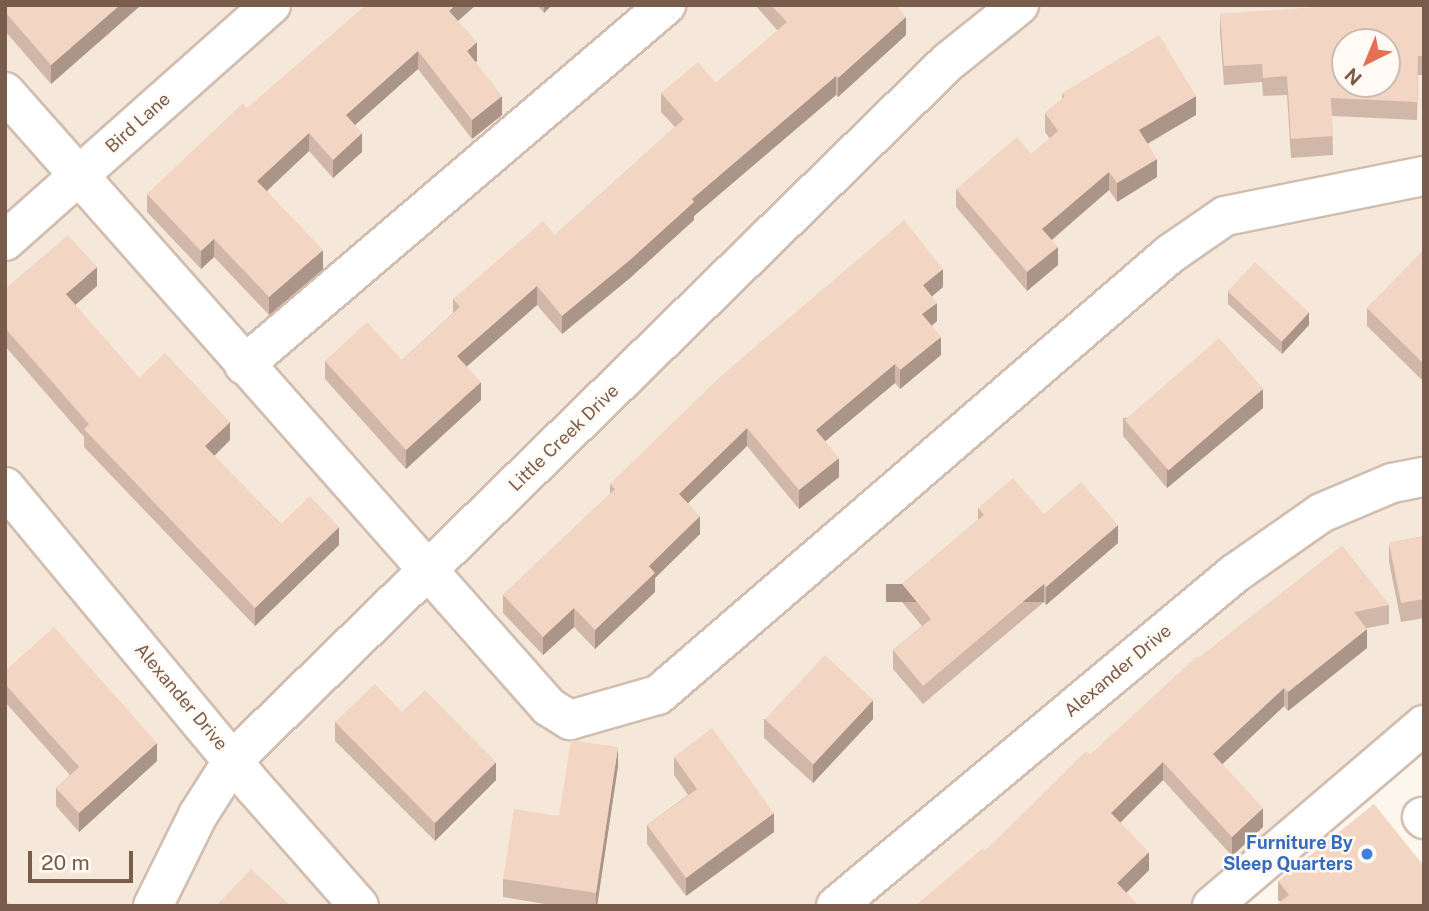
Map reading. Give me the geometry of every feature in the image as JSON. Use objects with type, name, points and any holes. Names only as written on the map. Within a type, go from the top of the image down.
[{"type":"street","name":"Bird Lane","points":[[5,241],[271,5]]},
{"type":"street","points":[[244,365],[666,5]]},
{"type":"street","name":"Little Creek Drive","points":[[153,906],[198,815],[233,760],[948,62],[1019,5]]},
{"type":"street","points":[[5,92],[548,707],[570,720],[659,695],[1170,254],[1225,216],[1424,176]]},
{"type":"street","name":"Alexander Drive","points":[[836,906],[1234,574],[1321,513],[1392,483],[1424,477]]},
{"type":"street","name":"Alexander Drive","points":[[5,487],[359,906]]},
{"type":"street","points":[[1212,906],[1424,725]]},
{"type":"shaded area","points":[[5,5],[1424,5],[1424,708],[1194,906],[5,906]]},
{"type":"building","points":[[5,5],[120,5],[51,65],[5,12]]},
{"type":"building","points":[[366,5],[455,5],[449,11],[477,42],[467,51],[502,96],[472,120],[418,51],[346,115],[362,133],[333,160],[309,133],[257,181],[323,250],[269,297],[214,239],[201,251],[147,194],[243,103],[247,108]]},
{"type":"building","points":[[771,5],[896,5],[906,17],[838,78],[836,76],[692,199],[694,202],[630,260],[562,316],[537,286],[457,356],[481,382],[406,450],[325,361],[367,322],[402,360],[460,307],[453,299],[543,221],[555,235],[684,119],[661,93],[698,62],[716,83],[787,22]]},
{"type":"building","points":[[1344,5],[1424,5],[1424,56],[1418,56],[1417,102],[1331,98],[1333,136],[1291,139],[1287,76],[1263,78],[1262,64],[1224,66],[1220,14]]},
{"type":"building","points":[[1159,35],[1196,96],[1139,130],[1157,159],[1117,183],[1109,172],[1042,229],[1058,247],[1027,272],[956,189],[1017,137],[1031,154],[1058,131],[1045,113],[1064,97],[1062,93]]},
{"type":"building","points":[[904,220],[943,269],[923,285],[937,303],[922,314],[941,337],[900,370],[895,364],[816,430],[839,458],[799,490],[747,428],[679,494],[700,516],[649,566],[655,573],[595,630],[574,608],[543,637],[503,595],[615,489],[610,484],[721,376]]},
{"type":"building","points":[[68,235],[97,267],[66,294],[139,378],[165,353],[230,422],[205,446],[281,524],[310,496],[339,527],[255,608],[84,429],[89,424],[5,328],[5,289]]},
{"type":"building","points":[[1424,251],[1424,364],[1367,308]]},
{"type":"building","points":[[1255,262],[1309,312],[1282,342],[1228,291]]},
{"type":"building","points":[[1219,338],[1263,389],[1169,471],[1125,420]]},
{"type":"building","points":[[1013,478],[1044,514],[1081,482],[1118,525],[923,686],[893,650],[931,619],[902,584],[984,515],[978,508]]},
{"type":"building","points":[[1424,536],[1424,599],[1401,603],[1389,543]]},
{"type":"building","points":[[1342,546],[1389,605],[1354,612],[1367,629],[1288,692],[1284,688],[1213,754],[1263,808],[1232,837],[1163,762],[1111,813],[1149,852],[1117,883],[1139,906],[915,906],[983,848],[985,851],[1086,751],[1090,755],[1197,656],[1199,658]]},
{"type":"building","points":[[54,627],[157,743],[79,813],[56,788],[79,767],[5,684],[5,671]]},
{"type":"building","points":[[825,655],[873,700],[813,764],[765,719]]},
{"type":"building","points":[[375,684],[402,712],[425,690],[496,762],[435,823],[335,722]]},
{"type":"building","points":[[712,728],[774,813],[686,878],[647,825],[697,789],[674,757]]},
{"type":"building","points":[[571,740],[618,747],[596,893],[503,879],[514,809],[559,816]]},
{"type":"building","name":"Furniture By Sleep Quarters","points":[[1374,804],[1424,866],[1424,906],[1275,906],[1289,895],[1278,881]]},
{"type":"building","points":[[251,869],[291,906],[216,906]]},
{"type":"building","points":[[5,900],[16,906],[5,906]]},
{"type":"place","name":"Furniture By Sleep Quarters","points":[[1367,854]]}]
